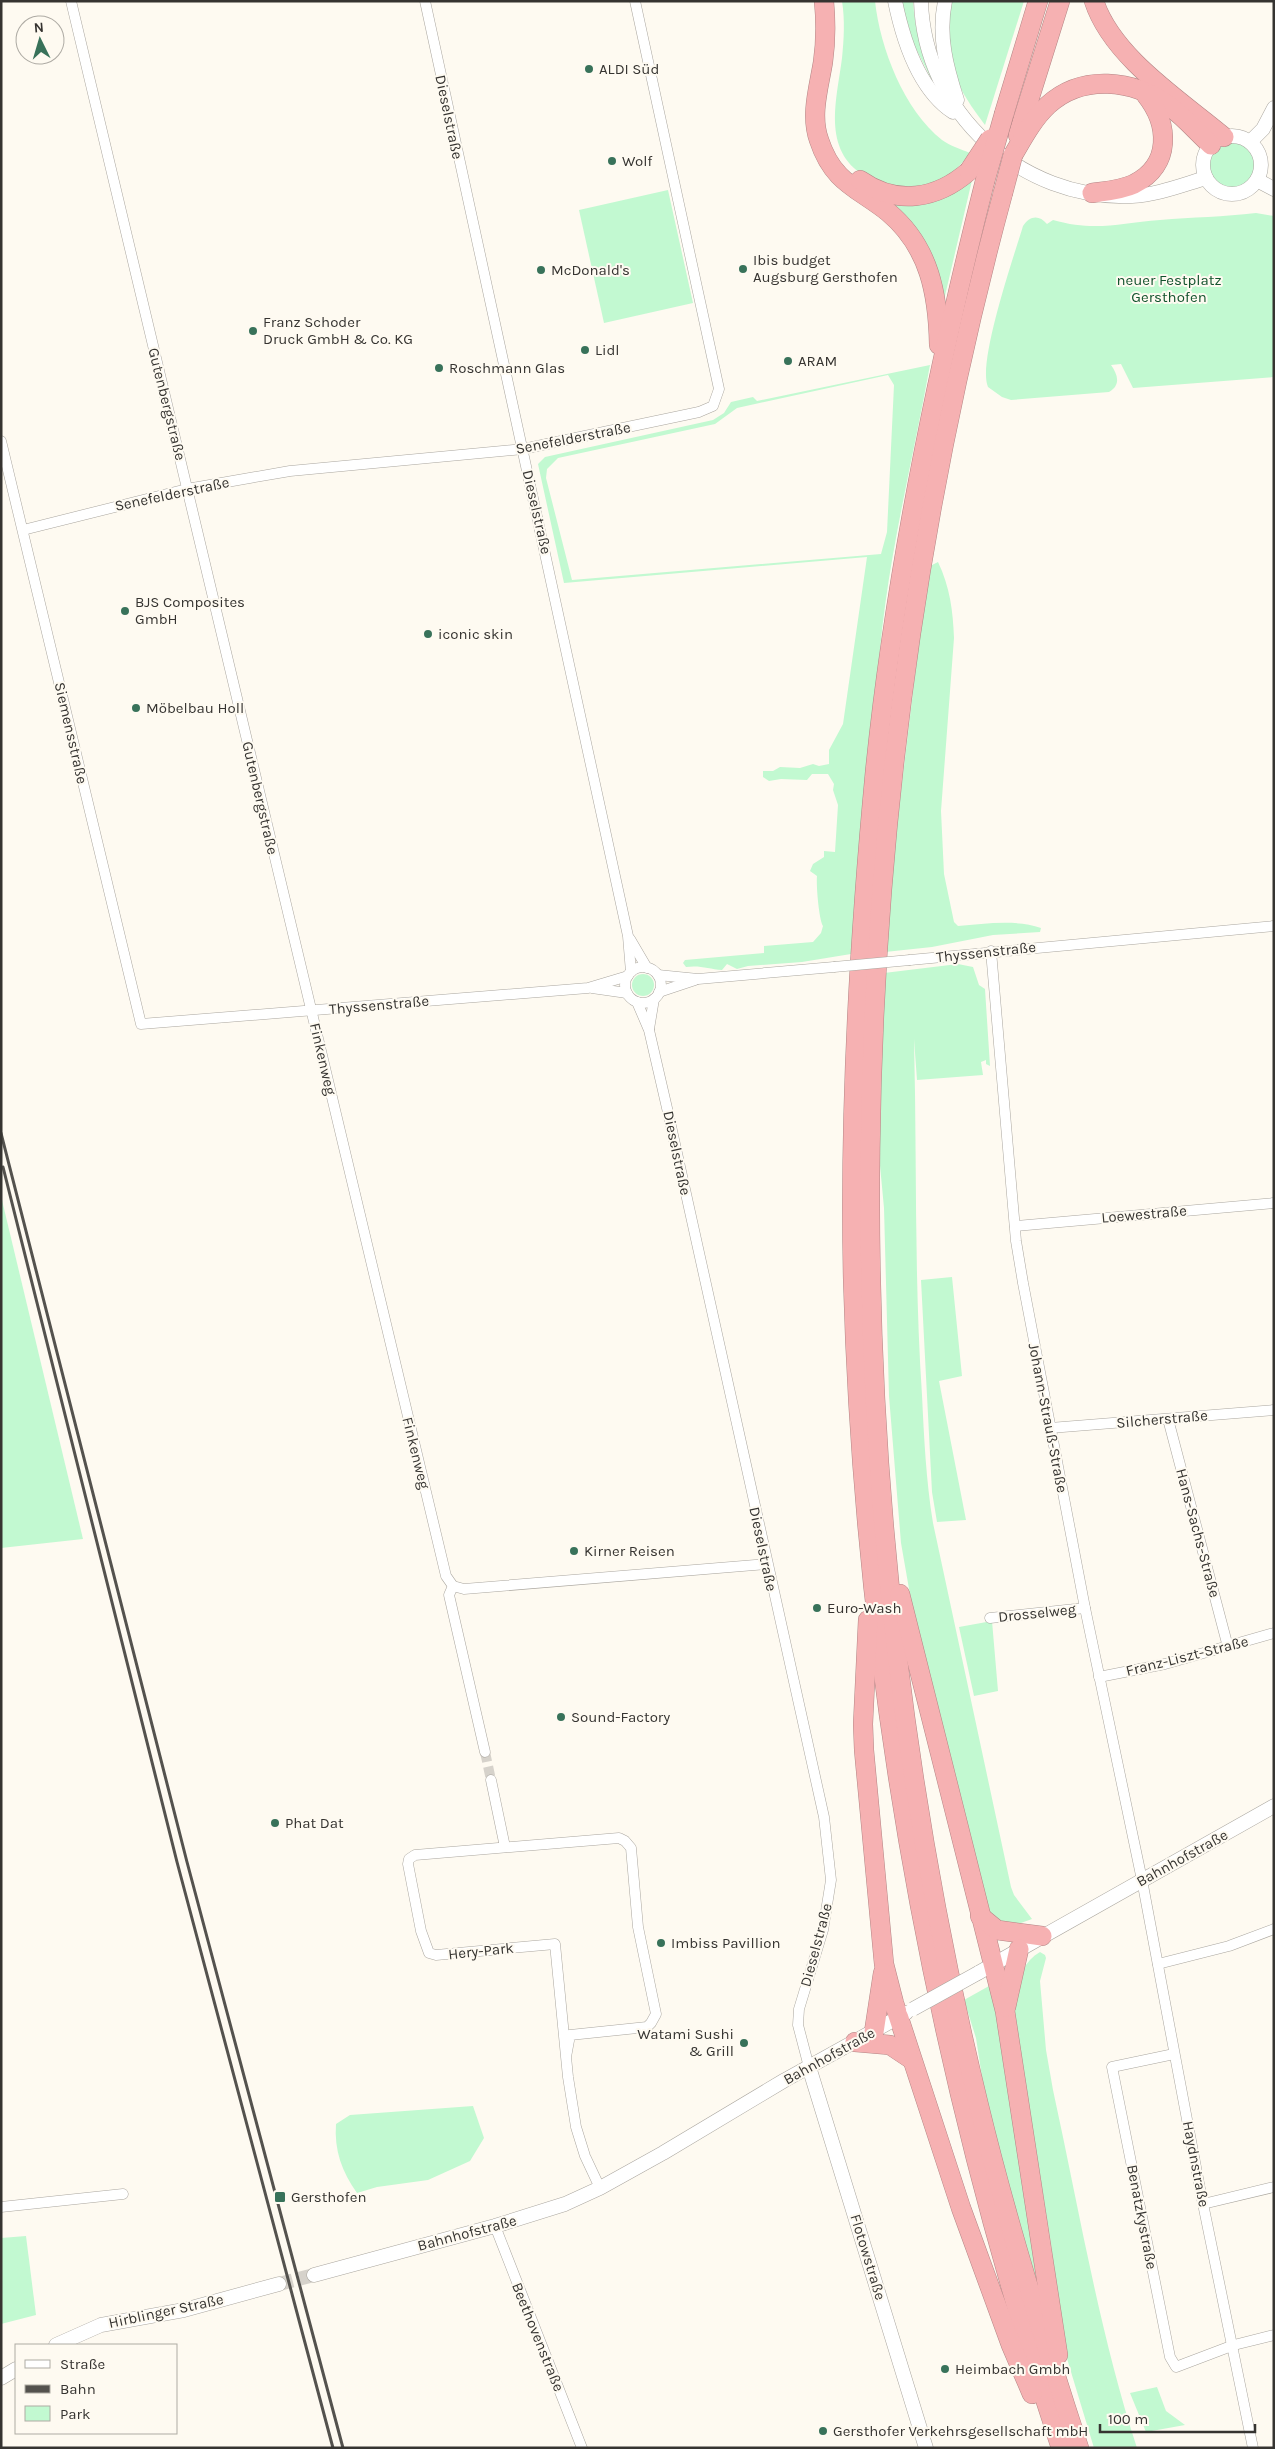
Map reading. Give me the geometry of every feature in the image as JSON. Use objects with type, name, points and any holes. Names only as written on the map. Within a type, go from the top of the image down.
[{"type":"highway","points":[[824,1],[825,44],[816,107],[819,141],[832,166],[845,182],[897,220],[923,255],[933,280],[938,306],[940,374]]},
{"type":"highway","points":[[837,1],[838,39],[827,116],[829,135],[842,164],[868,186],[880,192],[902,197],[927,196],[949,187],[969,171],[1004,114]]},
{"type":"highway","points":[[1038,1],[985,182],[940,374],[910,529],[883,707],[859,976],[855,1060],[853,1280],[860,1427],[871,1574],[904,1823],[940,2011],[991,2220],[1028,2347],[1061,2448]]},
{"type":"highway","points":[[1060,1],[1024,128],[1013,156],[1003,193],[960,361],[932,496],[909,644],[886,842],[874,1008],[869,1175],[872,1341],[884,1534],[910,1747],[923,1835],[946,1957],[978,2103],[1026,2282],[1079,2448]]},
{"type":"highway","points":[[1094,1],[1108,33],[1123,51],[1217,141]]},
{"type":"highway","points":[[1024,128],[1048,105],[1076,89],[1108,83],[1126,85],[1144,92],[1168,105],[1217,141]]},
{"type":"highway","points":[[1092,193],[1132,185],[1147,175],[1160,159],[1164,145],[1163,128],[1158,112],[1144,92]]},
{"type":"highway","points":[[884,1534],[980,1916],[985,1969],[1005,2011],[1067,2410]]},
{"type":"highway","points":[[871,1574],[863,1724],[884,1964],[874,2032]]},
{"type":"highway","points":[[980,1916],[997,1930],[1042,1936]]},
{"type":"highway","points":[[1005,2011],[1019,1949]]},
{"type":"highway","points":[[884,1964],[906,2014],[911,2060],[988,2284],[1011,2345],[1056,2448]]},
{"type":"highway","points":[[854,2042],[890,2045],[911,2060]]},
{"type":"main road","points":[[895,1],[905,40],[919,73],[934,95],[962,117]]},
{"type":"main road","points":[[921,1],[925,38],[933,68],[944,90],[962,117],[994,150],[1026,172],[1053,184],[1092,193],[1120,196],[1142,195],[1206,178]]},
{"type":"main road","points":[[945,1],[941,34],[944,54],[962,117]]},
{"type":"main road","points":[[1250,142],[1262,129],[1274,108]]},
{"type":"main road","points":[[1239,137],[1250,142],[1258,152],[1261,162],[1257,180],[1245,191],[1230,194],[1216,189],[1206,178],[1203,168],[1204,158],[1217,141],[1239,137]]},
{"type":"main road","points":[[1257,180],[1274,189]]},
{"type":"main road","name":"Bahnhofstraße","points":[[314,2275],[495,2226],[565,2204],[600,2188],[809,2067],[1274,1806]]},
{"type":"main road","name":"Flotowstraße","points":[[809,2067],[926,2448]]},
{"type":"main road","name":"Hirblinger Straße","points":[[58,2344],[101,2325],[184,2310],[280,2284]]},
{"type":"main road","points":[[1,2378],[15,2370]]},
{"type":"street","name":"Gutenbergstraße","points":[[71,1],[311,1011]]},
{"type":"street","name":"Dieselstraße","points":[[425,1],[628,936],[629,974],[625,984],[627,993],[637,1002],[649,1030],[766,1564],[824,1817],[831,1880],[828,1907],[823,1930],[798,2009],[798,2025],[809,2067]]},
{"type":"street","name":"Senefelderstraße","points":[[22,530],[187,489],[290,471],[523,449],[698,412],[713,406],[718,397],[719,389],[635,1]]},
{"type":"street","name":"Siemensstraße","points":[[1,441],[141,1024]]},
{"type":"street","name":"Thyssenstraße","points":[[658,975],[698,979],[1274,926]]},
{"type":"street","name":"Dieselstraße","points":[[628,936],[647,968],[658,975],[661,984],[649,1030]]},
{"type":"street","name":"Johann-Strauß-Straße","points":[[991,951],[1021,1275],[1085,1608],[1142,1880]]},
{"type":"street","points":[[629,974],[638,968],[647,968]]},
{"type":"street","name":"Thyssenstraße","points":[[588,988],[629,974]]},
{"type":"street","name":"Thyssenstraße","points":[[657,996],[698,979]]},
{"type":"street","name":"Thyssenstraße","points":[[141,1024],[588,988],[627,993]]},
{"type":"street","points":[[637,1002],[646,1003],[657,996]]},
{"type":"street","name":"Finkenweg","points":[[311,1011],[446,1576],[453,1586]]},
{"type":"street","name":"Loewestraße","points":[[1015,1226],[1274,1203]]},
{"type":"street","name":"Silcherstraße","points":[[1050,1428],[1274,1410]]},
{"type":"street","name":"Hans-Sachs-Straße","points":[[1168,1419],[1228,1647]]},
{"type":"street","points":[[485,1752],[449,1595],[453,1586],[464,1589],[766,1564]]},
{"type":"street","name":"Drosselweg","points":[[990,1618],[1085,1608]]},
{"type":"street","name":"Franz-Liszt-Straße","points":[[1099,1677],[1165,1664],[1274,1633]]},
{"type":"street","points":[[492,1780],[505,1847]]},
{"type":"street","name":"Hery-Park","points":[[566,2057],[570,2035],[646,2027],[655,2018],[656,2008],[638,1927],[630,1848],[626,1841],[620,1838],[505,1847],[415,1855],[409,1858],[408,1864],[425,1947],[430,1953],[436,1955],[555,1944],[566,2057],[576,2127],[585,2156],[600,2188]]},
{"type":"street","name":"Haydnstraße","points":[[1142,1880],[1203,2204],[1234,2345],[1253,2448]]},
{"type":"street","points":[[1158,1964],[1231,1945],[1274,1929]]},
{"type":"street","name":"Benatzkystraße","points":[[1174,2054],[1112,2067],[1170,2357],[1176,2367],[1234,2345]]},
{"type":"street","points":[[1203,2204],[1274,2187]]},
{"type":"street","points":[[1,2206],[123,2194]]},
{"type":"street","name":"Beethovenstraße","points":[[495,2226],[582,2448]]},
{"type":"street","points":[[1234,2345],[1274,2335]]},
{"type":"green space","points":[[842,1],[875,1],[888,58],[905,95],[928,127],[942,140],[970,153],[954,172],[938,184],[926,187],[900,188],[886,186],[865,176],[851,165],[842,152],[837,138],[835,106],[844,37]]},
{"type":"green space","points":[[901,1],[913,1],[921,49],[939,94],[914,45]]},
{"type":"green space","points":[[949,1],[1024,1],[985,125],[964,95],[952,68],[948,38]]},
{"type":"green space","points":[[1232,141],[1241,143],[1249,148],[1254,156],[1256,165],[1254,174],[1249,182],[1241,187],[1232,189],[1223,187],[1215,182],[1210,174],[1208,165],[1210,156],[1215,148],[1223,143]]},
{"type":"green space","points":[[973,176],[944,300],[880,197]]},
{"type":"green space","points":[[668,190],[693,303],[604,323],[579,210]]},
{"type":"green space","name":"neuer Festplatz Gersthofen","points":[[1256,213],[1274,216],[1274,377],[1133,388],[1121,364],[1111,365],[1115,372],[1117,383],[1109,392],[1011,400],[1002,397],[988,387],[986,374],[988,356],[998,309],[1023,226],[1031,218],[1041,219],[1047,224],[1053,220],[1068,224],[1107,226]]},
{"type":"green space","points":[[930,365],[897,532],[884,616],[851,954],[802,962],[748,966],[737,969],[727,964],[722,970],[686,967],[683,963],[685,960],[764,953],[764,946],[813,942],[821,933],[823,926],[818,902],[817,876],[810,871],[813,864],[824,857],[824,851],[835,852],[838,805],[833,790],[834,784],[828,774],[812,774],[807,780],[781,779],[769,781],[763,777],[763,771],[773,771],[780,767],[800,768],[813,764],[819,766],[829,764],[829,750],[843,724],[867,557],[564,583],[538,464],[545,457],[713,420],[724,413],[731,402],[753,397],[757,401]],"holes":[[[888,375],[894,385],[887,532],[881,554],[572,580],[546,478],[547,469],[558,458],[715,424],[737,408]]]},
{"type":"green space","points":[[938,562],[950,599],[954,638],[941,811],[944,874],[954,922],[958,926],[1011,923],[1041,928],[1040,932],[993,935],[932,947],[885,952],[889,891],[928,567]]},
{"type":"green space","points":[[958,964],[973,967],[979,985],[985,989],[990,1066],[986,1064],[986,1060],[981,1062],[983,1075],[917,1080],[914,1039],[919,1350],[925,1443],[933,1523],[1011,1887],[1014,1895],[1032,1919],[1015,1925],[991,1919],[912,1606],[901,1543],[889,1396],[884,1208],[879,1155],[884,973]]},
{"type":"green space","points":[[643,974],[651,977],[654,985],[651,993],[643,996],[635,993],[632,985],[635,977]]},
{"type":"green space","points":[[1,1196],[83,1539],[1,1548]]},
{"type":"green space","points":[[952,1277],[962,1376],[939,1381],[966,1520],[937,1522],[932,1492],[921,1280]]},
{"type":"green space","points":[[992,1621],[998,1691],[974,1696],[959,1627]]},
{"type":"green space","points":[[1040,1952],[1046,1958],[1040,1981],[1046,2050],[1053,2090],[1090,2270],[1137,2448],[1094,2448],[1065,2352],[1051,2244],[1015,2020],[1016,1991],[1022,1973],[1032,1958]]},
{"type":"green space","points":[[989,1986],[993,1987],[1048,2324],[1024,2246],[984,2090],[976,2038],[964,2000]]},
{"type":"green space","points":[[473,2106],[484,2138],[470,2161],[428,2180],[377,2187],[357,2193],[347,2177],[340,2160],[336,2143],[336,2124],[350,2115]]},
{"type":"green space","points":[[26,2236],[36,2315],[1,2324],[1,2238]]},
{"type":"green space","points":[[1157,2387],[1166,2411],[1185,2425],[1146,2432],[1130,2393]]},
{"type":"tunnel","points":[[485,1752],[491,1780]]},
{"type":"tunnel","points":[[279,2284],[314,2275]]},
{"type":"railway","points":[[1,1133],[187,1862],[343,2448]]},
{"type":"railway","points":[[3,1167],[177,1862],[333,2448]]},
{"type":"place","name":"ALDI Süd","points":[[589,69]]},
{"type":"place","name":"Wolf","points":[[612,161]]},
{"type":"place","name":"Ibis budget Augsburg Gersthofen","points":[[743,269]]},
{"type":"place","name":"McDonald's","points":[[541,270]]},
{"type":"place","name":"Franz Schoder Druck GmbH & Co. KG","points":[[253,331]]},
{"type":"place","name":"Lidl","points":[[585,350]]},
{"type":"place","name":"ARAM","points":[[788,361]]},
{"type":"place","name":"Roschmann Glas","points":[[439,368]]},
{"type":"place","name":"BJS Composites GmbH","points":[[125,611]]},
{"type":"place","name":"iconic skin","points":[[428,634]]},
{"type":"place","name":"Möbelbau Holl","points":[[136,708]]},
{"type":"place","name":"Kirner Reisen","points":[[574,1551]]},
{"type":"place","name":"Euro-Wash","points":[[817,1608]]},
{"type":"place","name":"Sound-Factory","points":[[561,1717]]},
{"type":"place","name":"Phat Dat","points":[[275,1823]]},
{"type":"place","name":"Imbiss Pavillion","points":[[661,1943]]},
{"type":"place","name":"Watami Sushi & Grill","points":[[744,2043]]},
{"type":"place","name":"Gersthofen","points":[[280,2197]]},
{"type":"place","name":"Heimbach Gmbh","points":[[945,2369]]},
{"type":"place","name":"Gersthofer Verkehrsgesellschaft mbH","points":[[823,2431]]}]
